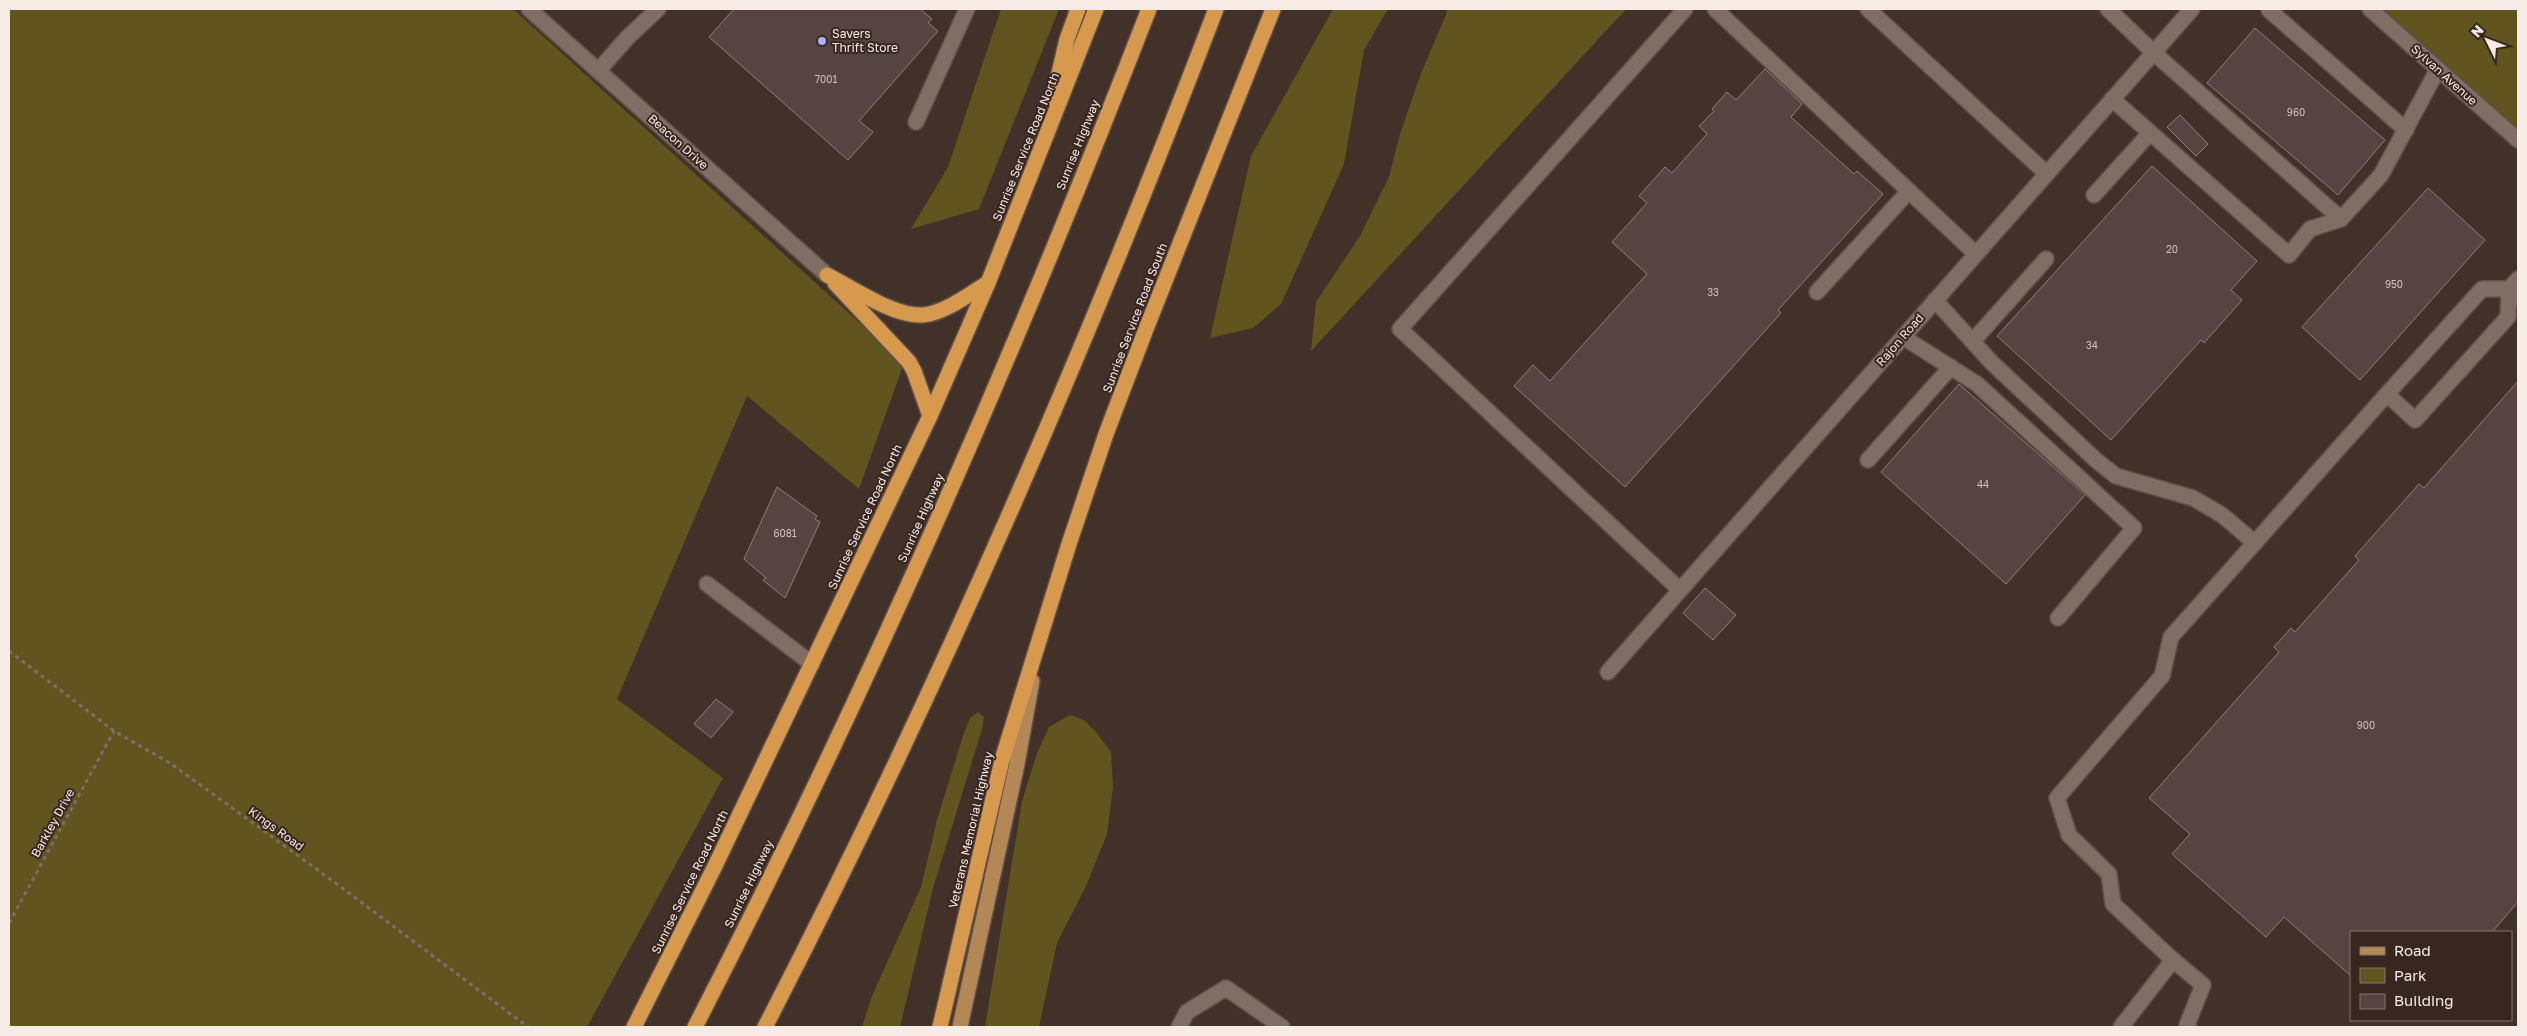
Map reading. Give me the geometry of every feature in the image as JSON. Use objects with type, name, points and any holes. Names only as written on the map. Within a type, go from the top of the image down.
[{"type":"highway","points":[[1039,154],[1067,39],[1078,9]]},
{"type":"highway","name":"Sunrise Service Road North","points":[[634,1027],[715,866],[930,416],[988,283],[1096,9]]},
{"type":"highway","name":"Sunrise Highway","points":[[695,1027],[830,752],[960,466],[1074,198],[1149,9]]},
{"type":"highway","points":[[765,1027],[854,848],[968,604],[1089,325],[1216,9]]},
{"type":"highway","name":"Sunrise Service Road South","points":[[1039,642],[1106,434],[1273,9]]},
{"type":"highway","points":[[827,275],[898,312],[912,315],[936,312],[988,283]]},
{"type":"highway","points":[[827,275],[909,362],[930,416]]},
{"type":"highway","name":"Veterans Memorial Highway","points":[[940,1027],[1002,760],[1039,642]]},
{"type":"main road","points":[[960,1027],[1017,764],[1039,642]]},
{"type":"street","name":"Beacon Drive","points":[[529,9],[827,275]]},
{"type":"street","points":[[598,71],[628,37],[658,9]]},
{"type":"street","points":[[916,122],[967,9]]},
{"type":"street","points":[[1680,590],[1400,329],[1685,9]]},
{"type":"street","points":[[1715,9],[1976,254]]},
{"type":"street","points":[[1868,9],[2046,174]]},
{"type":"street","points":[[2108,9],[2153,52],[2341,219]]},
{"type":"street","name":"Rajon Road","points":[[1608,672],[2192,9]]},
{"type":"street","name":"Sylvan Avenue","points":[[2370,9],[2518,140]]},
{"type":"street","points":[[2269,10],[2406,130]]},
{"type":"street","points":[[2112,99],[2289,255],[2310,229],[2341,219],[2381,175],[2438,69]]},
{"type":"street","points":[[2094,195],[2150,133]]},
{"type":"street","points":[[1817,292],[1908,191]]},
{"type":"street","points":[[1973,341],[2046,259]]},
{"type":"street","points":[[2189,1027],[2187,1026],[2203,985],[2172,960],[2113,904],[2110,874],[2069,834],[2058,798],[2162,676],[2171,637],[2387,394],[2482,289],[2515,289],[2508,317],[2415,420],[2387,394]]},
{"type":"street","points":[[1934,300],[2015,385],[2097,462],[2116,476],[2193,498],[2222,515],[2255,543]]},
{"type":"street","points":[[1902,337],[1977,384],[2134,528],[2058,618]]},
{"type":"street","points":[[1868,460],[1950,367]]},
{"type":"street","points":[[707,584],[812,664]]},
{"type":"street","points":[[2121,1027],[2172,960]]},
{"type":"street","points":[[1179,1027],[1186,1012],[1226,988],[1282,1027]]},
{"type":"path","name":"Kings Road","points":[[9,651],[114,731],[170,763],[337,884],[528,1027]]},
{"type":"path","name":"Barkley Drive","points":[[9,923],[114,731]]},
{"type":"green space","points":[[9,9],[513,9],[904,363],[859,489],[747,396],[617,699],[723,778],[587,1027],[9,1027]]},
{"type":"green space","points":[[1001,9],[1059,9],[979,209],[911,229],[948,167]]},
{"type":"green space","points":[[1333,9],[1388,9],[1364,50],[1344,164],[1281,304],[1253,328],[1210,338],[1251,156]]},
{"type":"green space","points":[[1446,9],[1626,9],[1311,351],[1316,302],[1360,236],[1389,177],[1400,134],[1420,76],[1447,12]]},
{"type":"green space","points":[[2383,9],[2518,9],[2518,130]]},
{"type":"green space","points":[[978,712],[984,717],[982,729],[933,888],[900,1027],[862,1027],[872,996],[921,887],[937,820],[963,736],[970,718]]},
{"type":"green space","points":[[1070,715],[1084,720],[1111,752],[1113,787],[1107,834],[1086,886],[1057,943],[1039,1027],[985,1027],[1022,801],[1037,753],[1049,727]]},
{"type":"building","points":[[734,9],[920,9],[932,19],[928,23],[938,31],[859,121],[873,132],[848,160],[709,37]]},
{"type":"building","points":[[2255,28],[2385,140],[2338,195],[2207,83]]},
{"type":"building","points":[[1765,69],[1802,104],[1791,117],[1854,174],[1857,171],[1883,194],[1778,310],[1781,313],[1625,487],[1514,386],[1533,365],[1550,381],[1647,274],[1612,242],[1647,203],[1639,196],[1665,167],[1672,173],[1707,134],[1699,126],[1714,111],[1712,109],[1727,92],[1736,100]]},
{"type":"building","points":[[2180,115],[2208,144],[2196,156],[2167,127]]},
{"type":"building","points":[[2152,166],[2257,261],[2231,290],[2242,300],[2204,343],[2201,340],[2111,440],[1997,336]]},
{"type":"building","points":[[2428,188],[2485,240],[2360,380],[2302,327]]},
{"type":"building","points":[[2518,381],[2518,902],[2493,931],[2350,931],[2350,975],[2284,917],[2266,937],[2172,854],[2190,834],[2149,798],[2279,652],[2274,647],[2291,628],[2295,632],[2359,560],[2355,556],[2419,484],[2424,488]]},
{"type":"building","points":[[1959,384],[2085,495],[2006,584],[1881,472]]},
{"type":"building","points":[[777,487],[817,516],[815,519],[820,522],[785,598],[763,580],[766,578],[744,559]]},
{"type":"building","points":[[1705,588],[1736,615],[1713,640],[1683,613]]},
{"type":"building","points":[[716,699],[733,712],[711,738],[694,724]]},
{"type":"place","name":"Savers Thrift Store","points":[[822,41]]}]
